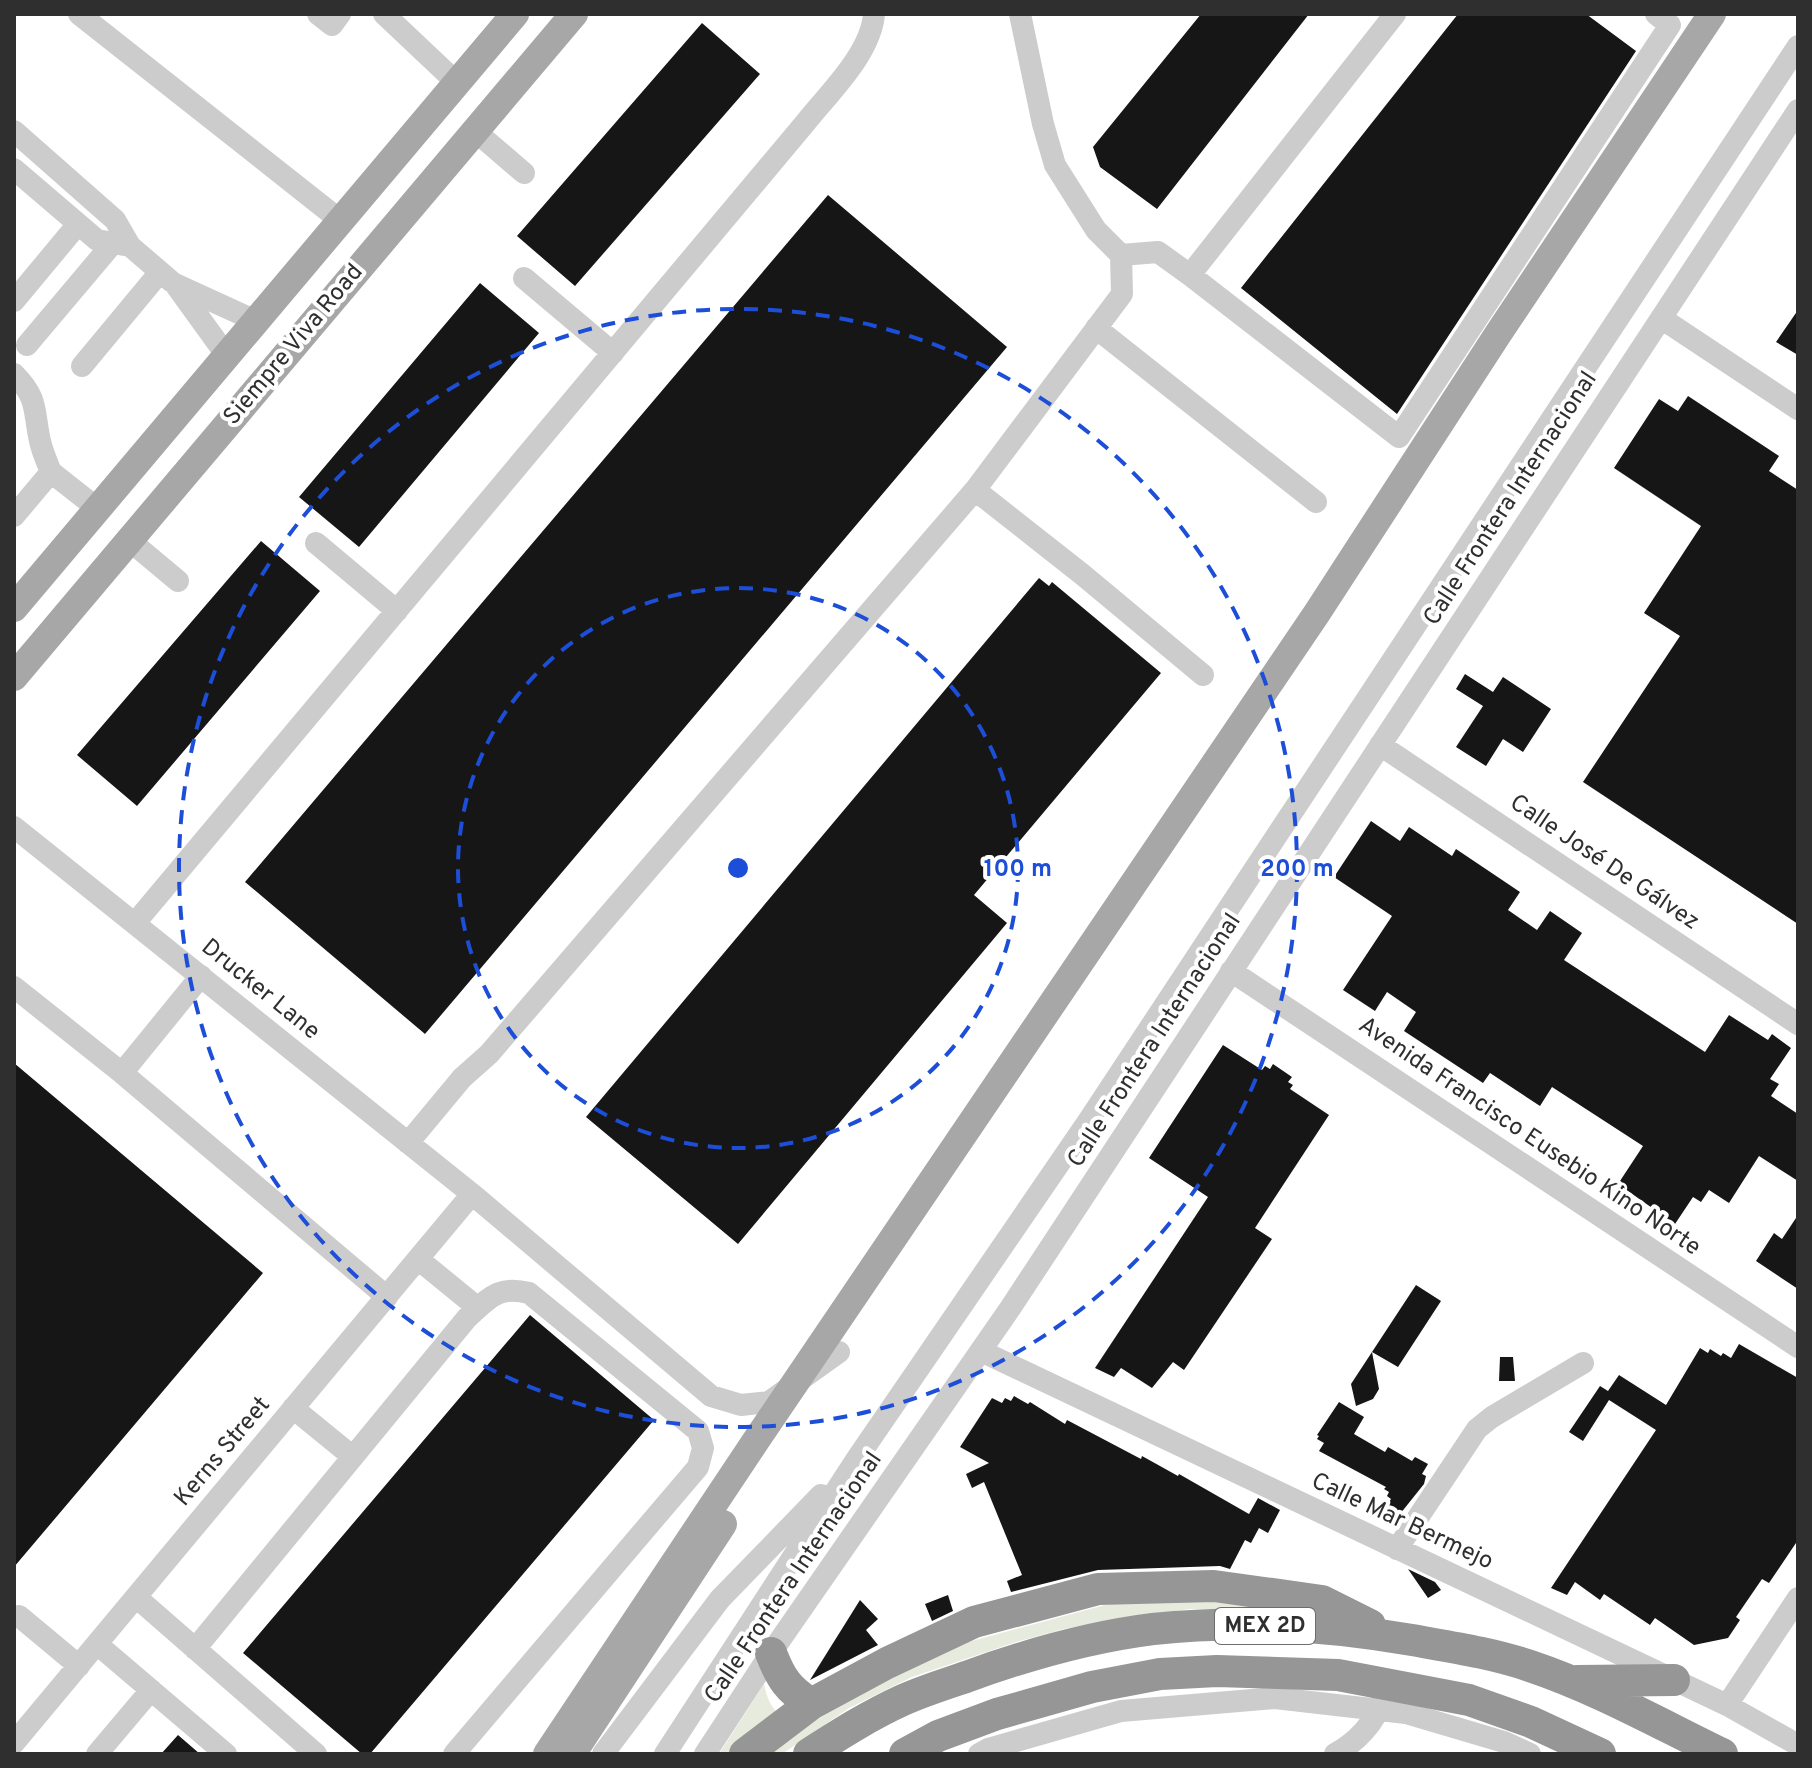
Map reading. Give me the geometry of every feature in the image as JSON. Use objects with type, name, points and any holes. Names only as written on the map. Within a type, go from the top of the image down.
[{"type":"highway","points":[[745,1754],[811,1704],[887,1663],[974,1622],[1098,1589],[1214,1586],[1322,1601],[1390,1636]]},
{"type":"highway","name":"MEX 2D","points":[[809,1754],[852,1726],[905,1699],[1016,1659],[1065,1646],[1152,1630],[1232,1625],[1340,1629],[1491,1655],[1570,1681],[1722,1754]]},
{"type":"highway","points":[[771,1653],[779,1675],[791,1691],[811,1704]]},
{"type":"highway","name":"MEX 2D","points":[[905,1754],[938,1736],[997,1714],[1092,1687],[1160,1674],[1217,1671],[1338,1675],[1382,1696],[1469,1700],[1531,1722],[1600,1754]]},
{"type":"highway","points":[[1570,1681],[1674,1680]]},
{"type":"main road","name":"Siempre Viva Road","points":[[14,608],[515,14]]},
{"type":"main road","name":"Siempre Viva Road","points":[[14,677],[574,14]]},
{"type":"main road","points":[[547,1754],[1341,578],[1498,334],[1712,14]]},
{"type":"main road","points":[[572,1754],[789,1424],[1364,579],[1427,477],[1732,14]]},
{"type":"street","points":[[79,14],[341,221]]},
{"type":"street","points":[[318,14],[332,25],[340,14]]},
{"type":"street","points":[[384,14],[457,83]]},
{"type":"street","points":[[135,923],[806,122],[865,47],[874,14]]},
{"type":"street","points":[[408,1143],[462,1078],[489,1054],[975,490],[1122,294],[1121,255],[1096,230],[1055,165],[1043,124],[1020,14]]},
{"type":"street","points":[[1190,275],[1395,14]]},
{"type":"street","points":[[1121,255],[1158,252],[1399,437],[1670,25],[1656,14]]},
{"type":"street","points":[[665,1754],[856,1460],[1098,1107],[1798,46]]},
{"type":"street","name":"Calle Frontera Internacional","points":[[705,1754],[771,1653],[981,1351],[1798,110]]},
{"type":"street","points":[[14,131],[115,220],[122,244]]},
{"type":"street","points":[[475,131],[524,173]]},
{"type":"street","points":[[16,174],[97,240],[122,244],[168,278],[256,321]]},
{"type":"street","points":[[14,301],[78,224]]},
{"type":"street","points":[[27,345],[122,244]]},
{"type":"street","points":[[168,278],[227,356]]},
{"type":"street","points":[[82,366],[168,278]]},
{"type":"street","points":[[524,278],[613,353]]},
{"type":"street","points":[[1661,318],[1798,409]]},
{"type":"street","points":[[1096,328],[1316,502]]},
{"type":"street","points":[[14,374],[25,385],[35,404],[40,442],[51,472],[98,509]]},
{"type":"street","points":[[14,516],[51,472]]},
{"type":"street","points":[[975,490],[1203,675]]},
{"type":"street","points":[[129,540],[178,581]]},
{"type":"street","points":[[316,543],[397,611]]},
{"type":"street","name":"Calle José De Gálvez","points":[[1380,745],[1798,1024]]},
{"type":"street","name":"Drucker Lane","points":[[14,827],[472,1194],[711,1396],[741,1405],[769,1402],[839,1352]]},
{"type":"street","name":"Avenida Francisco Eusebio Kino Norte","points":[[1231,971],[1798,1347]]},
{"type":"street","points":[[122,1073],[201,976]]},
{"type":"street","points":[[14,987],[122,1073],[387,1297]]},
{"type":"street","name":"Kerns Street","points":[[16,1738],[472,1194]]},
{"type":"street","points":[[418,1259],[478,1308]]},
{"type":"street","points":[[195,1649],[467,1318],[494,1293],[515,1289],[529,1293],[698,1431],[703,1448],[698,1467],[454,1754]]},
{"type":"street","name":"Calle Mar Bermejo","points":[[981,1351],[1727,1705],[1798,1745]]},
{"type":"street","points":[[1397,1549],[1477,1429],[1583,1363]]},
{"type":"street","points":[[293,1408],[353,1457]]},
{"type":"street","points":[[603,1754],[720,1599],[856,1460]]},
{"type":"street","points":[[136,1597],[316,1754]]},
{"type":"street","points":[[1727,1705],[1798,1598]]},
{"type":"street","points":[[19,1616],[79,1666]]},
{"type":"street","points":[[97,1644],[226,1754]]},
{"type":"street","points":[[97,1754],[151,1690]]},
{"type":"street","points":[[979,1754],[1121,1711],[1275,1698],[1382,1696],[1406,1713],[1504,1742],[1530,1754]]},
{"type":"street","points":[[1335,1754],[1360,1736],[1382,1696]]},
{"type":"shaded area","points":[[1194,1595],[1285,1611],[1190,1609],[1126,1617],[1016,1642],[912,1677],[849,1708],[782,1754],[764,1754],[843,1700],[968,1642],[1105,1605],[1154,1596]]},
{"type":"shaded area","points":[[764,1684],[770,1703],[783,1718],[736,1754],[719,1754]]},
{"type":"building","points":[[1201,14],[1309,14],[1157,209],[1100,167],[1093,147]]},
{"type":"building","points":[[1458,14],[1586,14],[1636,51],[1397,414],[1241,288]]},
{"type":"building","points":[[702,23],[760,74],[575,286],[517,236]]},
{"type":"building","points":[[828,195],[1007,347],[425,1034],[245,882]]},
{"type":"building","points":[[480,283],[539,333],[359,547],[299,497]]},
{"type":"building","points":[[1798,310],[1798,355],[1776,342]]},
{"type":"building","points":[[1688,396],[1779,456],[1769,471],[1798,490],[1798,924],[1583,782],[1680,636],[1644,613],[1701,526],[1614,468],[1659,399],[1678,411]]},
{"type":"building","points":[[261,541],[320,591],[137,806],[77,755]]},
{"type":"building","points":[[1039,578],[1049,586],[1052,582],[1161,673],[974,895],[1007,923],[738,1244],[586,1117]]},
{"type":"building","points":[[1465,674],[1493,692],[1503,677],[1551,709],[1523,752],[1503,739],[1486,766],[1456,747],[1483,706],[1456,689]]},
{"type":"building","points":[[1371,821],[1400,841],[1409,827],[1452,856],[1456,849],[1520,892],[1508,910],[1537,930],[1550,911],[1582,933],[1564,960],[1705,1052],[1729,1015],[1768,1040],[1772,1034],[1791,1048],[1770,1079],[1779,1084],[1771,1096],[1798,1114],[1798,1181],[1759,1156],[1729,1203],[1709,1190],[1701,1202],[1693,1197],[1675,1224],[1618,1184],[1643,1146],[1552,1087],[1540,1106],[1490,1073],[1483,1083],[1404,1031],[1416,1012],[1387,992],[1375,1011],[1343,990],[1392,916],[1334,877]]},
{"type":"building","points":[[1223,1045],[1262,1070],[1265,1066],[1270,1069],[1273,1064],[1292,1077],[1288,1082],[1293,1085],[1290,1089],[1329,1115],[1255,1228],[1272,1239],[1184,1370],[1173,1362],[1152,1388],[1121,1368],[1114,1377],[1095,1368],[1208,1197],[1149,1158]]},
{"type":"building","points":[[14,1063],[263,1273],[14,1567]]},
{"type":"building","points":[[1798,1215],[1798,1289],[1756,1261],[1774,1233],[1782,1239]]},
{"type":"building","points":[[1416,1285],[1441,1301],[1398,1367],[1372,1352]]},
{"type":"building","points":[[530,1315],[654,1420],[370,1754],[362,1754],[243,1653]]},
{"type":"building","points":[[1739,1344],[1798,1378],[1798,1540],[1769,1583],[1762,1579],[1736,1617],[1740,1620],[1728,1638],[1694,1645],[1655,1618],[1650,1625],[1604,1594],[1600,1600],[1575,1582],[1567,1595],[1551,1588],[1656,1430],[1609,1400],[1583,1441],[1569,1432],[1600,1386],[1608,1391],[1619,1375],[1666,1405],[1700,1348],[1731,1358]]},
{"type":"building","points":[[1372,1352],[1379,1389],[1373,1399],[1356,1406],[1351,1384]]},
{"type":"building","points":[[1500,1357],[1513,1357],[1515,1381],[1499,1381]]},
{"type":"building","points":[[1014,1396],[1028,1404],[1030,1402],[1065,1424],[1067,1420],[1141,1459],[1142,1456],[1179,1474],[1249,1514],[1258,1498],[1280,1510],[1268,1533],[1259,1528],[1251,1543],[1245,1540],[1230,1569],[1220,1566],[1098,1570],[1011,1592],[1007,1581],[1022,1575],[984,1482],[972,1488],[966,1474],[989,1463],[960,1447],[992,1398],[1002,1403],[1005,1398],[1011,1401]]},
{"type":"building","points":[[1339,1402],[1364,1417],[1354,1434],[1385,1452],[1388,1447],[1412,1461],[1415,1457],[1428,1464],[1422,1474],[1426,1476],[1424,1484],[1400,1514],[1386,1507],[1391,1499],[1384,1489],[1386,1487],[1319,1451],[1324,1443],[1317,1439],[1317,1435]]},
{"type":"building","points":[[1408,1569],[1435,1582],[1441,1590],[1428,1598]]},
{"type":"building","points":[[948,1595],[953,1611],[932,1621],[925,1604]]},
{"type":"building","points":[[860,1600],[878,1619],[866,1630],[878,1645],[810,1680]]},
{"type":"building","points":[[178,1735],[200,1754],[161,1754]]}]
